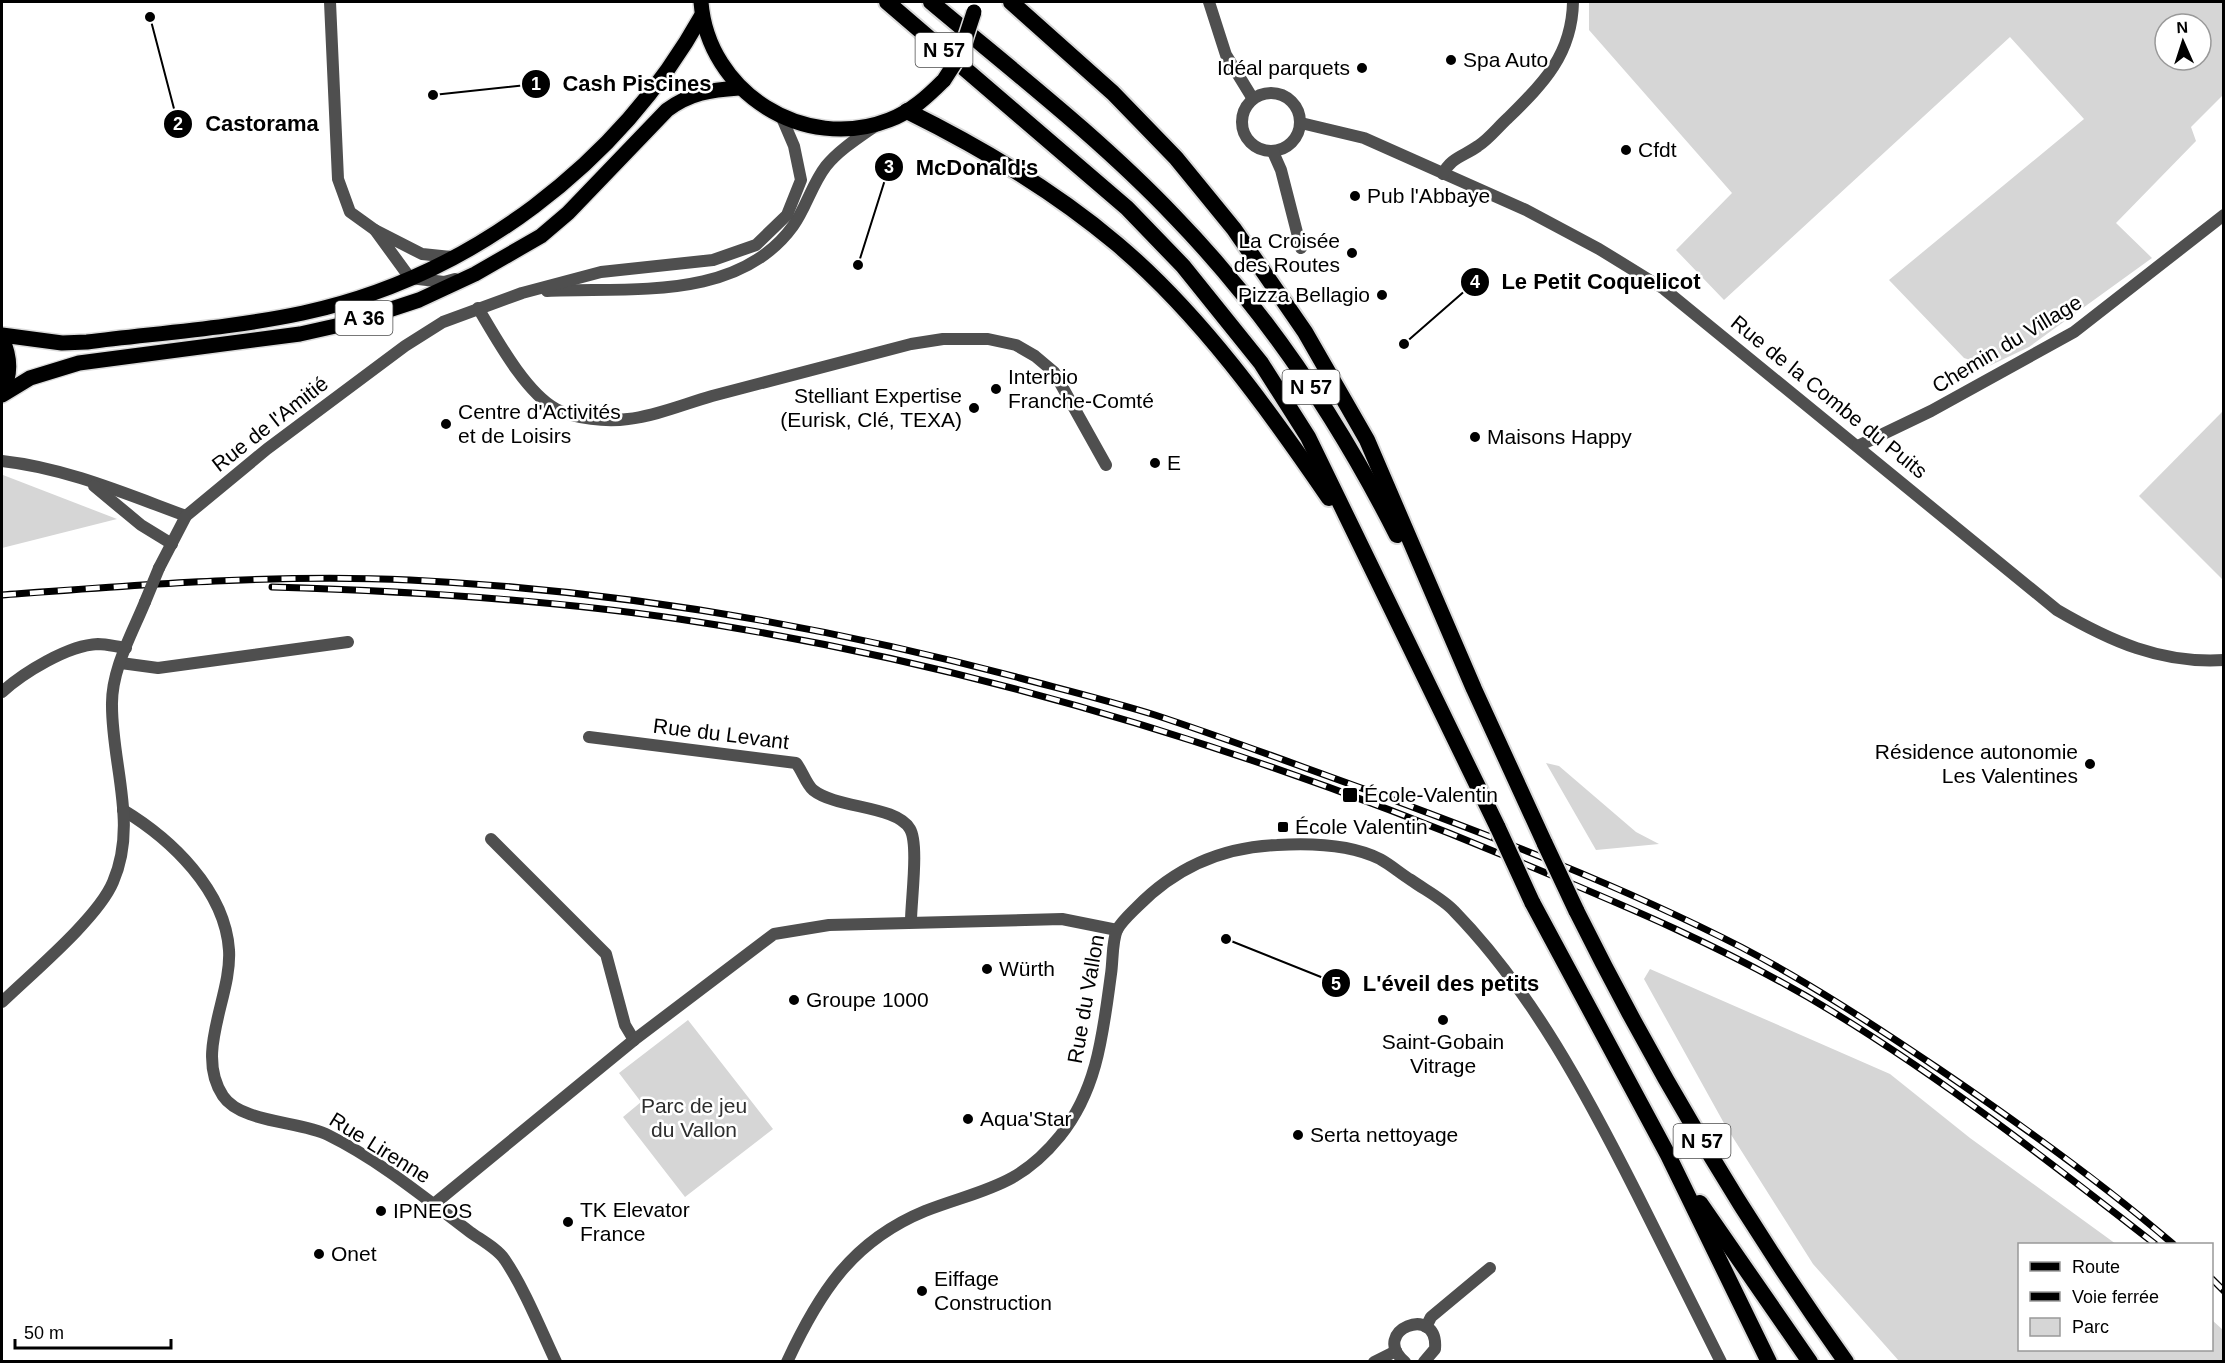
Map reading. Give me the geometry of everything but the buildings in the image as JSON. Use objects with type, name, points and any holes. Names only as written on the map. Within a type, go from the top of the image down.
[{"type":"highway","name":"N 57","points":[[887,2],[1097,180],[1184,266],[1284,396],[1368,555],[1532,903],[1668,1155],[1810,1362]]},
{"type":"highway","name":"N 57","points":[[931,2],[1146,188],[1203,247],[1257,312],[1306,378],[1353,452],[1474,689]]},
{"type":"highway","name":"N 57","points":[[1011,2],[1113,93],[1176,158],[1234,229],[1280,293],[1341,392],[1367,441],[1474,689],[1575,910],[1638,1031],[1711,1156],[1763,1240],[1846,1362]]},
{"type":"highway","name":"N 57","points":[[908,111],[959,135],[1026,177],[1089,222],[1142,267],[1243,380],[1279,427],[1368,555]]},
{"type":"highway","points":[[1668,1155],[1769,1362]]},
{"type":"main road","name":"N 57","points":[[702,8],[710,41],[722,66],[739,87],[759,105],[782,118],[807,126],[833,129],[877,125],[908,111],[944,80],[960,55],[975,7]]},
{"type":"main road","name":"A 36","points":[[2,337],[62,343],[87,342],[248,322],[304,313],[410,278],[494,236],[590,159],[673,63],[702,8]]},
{"type":"main road","name":"A 36","points":[[2,393],[30,378],[79,363],[300,334],[349,323],[419,300],[475,274],[541,236],[568,213],[667,110],[682,99],[699,92],[739,87]]},
{"type":"main road","name":"A 36","points":[[2,337],[8,350],[10,367],[2,393]]},
{"type":"street","points":[[330,2],[338,179],[350,212],[375,230],[422,254],[455,256]]},
{"type":"street","points":[[1209,2],[1226,55],[1253,99]]},
{"type":"street","points":[[1443,174],[1448,163],[1479,146],[1540,85],[1560,58],[1569,38],[1573,2]]},
{"type":"street","points":[[1267,93],[1284,96],[1297,107],[1301,123],[1295,140],[1289,146],[1273,152],[1256,147],[1244,134],[1242,116],[1253,99],[1267,93]]},
{"type":"street","name":"Rue de l'Amitié","points":[[2,1002],[101,905],[113,883],[121,861],[125,838],[111,704],[126,648],[159,568],[186,516],[267,449],[405,346],[443,322],[522,292],[601,272],[713,260],[756,245],[787,215],[801,180],[794,146],[782,118]]},
{"type":"street","name":"Rue de la Combe du Puits","points":[[1301,123],[1364,138],[1526,210],[1599,249],[1664,289],[2057,610],[2093,631],[2156,656],[2196,662],[2223,660]]},
{"type":"street","name":"Rue de l'Amitié","points":[[522,292],[647,287],[715,280],[747,268],[774,246],[793,226],[825,167],[847,146],[877,125]]},
{"type":"street","points":[[1273,152],[1281,170],[1301,248]]},
{"type":"street","name":"Chemin du Village","points":[[1858,446],[1981,384],[2074,332],[2223,215]]},
{"type":"street","points":[[375,230],[410,278],[444,282],[475,274]]},
{"type":"street","points":[[478,308],[502,347],[530,385],[554,408],[568,414],[596,418],[644,417],[684,404],[911,344],[943,339],[988,339],[1016,345],[1054,372],[1106,465]]},
{"type":"street","points":[[2,461],[30,464],[86,480],[186,516]]},
{"type":"street","points":[[86,480],[141,525],[172,544]]},
{"type":"street","points":[[121,663],[158,668],[348,642]]},
{"type":"street","points":[[2,692],[21,675],[67,653],[96,644],[126,648]]},
{"type":"street","name":"Rue du Levant","points":[[589,737],[796,763],[811,788],[830,800],[900,818],[911,830],[913,847],[911,921]]},
{"type":"street","name":"Rue Lirenne","points":[[123,810],[149,826],[167,842],[201,880],[225,928],[229,952],[212,1056],[214,1074],[224,1097],[240,1110],[328,1135],[370,1160],[434,1204],[504,1259],[556,1362]]},
{"type":"street","points":[[491,839],[606,954],[625,1025],[634,1040]]},
{"type":"street","name":"Rue du Vallon","points":[[787,1362],[809,1315],[835,1276],[861,1248],[910,1218],[989,1191],[1014,1178],[1034,1164],[1060,1136],[1085,1100],[1099,1054],[1117,930],[1158,886],[1185,868],[1215,856],[1261,845],[1306,843],[1354,851],[1381,859],[1452,908],[1534,1011],[1573,1070],[1721,1362]]},
{"type":"street","points":[[434,1204],[634,1040],[774,934],[829,925],[911,921],[1062,919],[1117,930]]},
{"type":"street","points":[[1426,1327],[1431,1317],[1490,1268]]},
{"type":"street","points":[[1405,1362],[1396,1351],[1395,1339],[1402,1328],[1414,1324],[1426,1327],[1435,1343],[1432,1355],[1424,1362]]},
{"type":"street","points":[[1374,1362],[1396,1351]]},
{"type":"green space","points":[[1589,2],[2223,2],[2223,95],[2191,127],[2196,141],[2116,223],[2152,258],[2029,347],[1989,366],[1964,358],[1889,280],[2084,119],[2010,37],[1724,300],[1676,250],[1732,193],[1589,30]]},
{"type":"green space","points":[[2223,411],[2223,580],[2139,496]]},
{"type":"green space","points":[[3,475],[117,519],[2,548]]},
{"type":"green space","points":[[1546,763],[1559,766],[1636,832],[1659,844],[1596,850]]},
{"type":"green space","points":[[1650,969],[1890,1074],[1970,1138],[2115,1243],[2018,1243],[2018,1351],[2213,1351],[2213,1321],[2223,1330],[2223,1361],[1899,1361],[1813,1264],[1725,1125],[1644,979]]},
{"type":"green space","name":"Parc de jeu du Vallon","points":[[688,1020],[773,1129],[685,1197],[623,1117],[641,1102],[619,1073]]},
{"type":"railway","points":[[2,595],[257,579],[308,578],[410,580],[564,592],[641,601],[794,626],[945,659],[1138,710],[1364,789],[1507,843],[1602,882],[1741,947],[1842,1005],[1969,1090],[2088,1175],[2172,1243]]},
{"type":"railway","points":[[272,587],[527,601],[679,619],[786,637],[997,684],[1206,745],[1308,780],[1410,818],[1593,893],[1715,948],[1794,989],[1875,1038],[1957,1094],[2154,1243]]},
{"type":"railway","points":[[2213,1280],[2224,1291]]},
{"type":"place","name":"Castorama","points":[[150,17]]},
{"type":"place","name":"Spa Auto","points":[[1451,60]]},
{"type":"place","name":"Idéal parquets","points":[[1362,68]]},
{"type":"place","name":"Cash Piscines","points":[[433,95]]},
{"type":"place","name":"Cfdt","points":[[1626,150]]},
{"type":"place","name":"Pub l'Abbaye","points":[[1355,196]]},
{"type":"place","name":"La Croisée des Routes","points":[[1352,253]]},
{"type":"place","name":"McDonald's","points":[[858,265]]},
{"type":"place","name":"Pizza Bellagio","points":[[1382,295]]},
{"type":"place","name":"Le Petit Coquelicot","points":[[1404,344]]},
{"type":"place","name":"Interbio Franche-Comté","points":[[996,389]]},
{"type":"place","name":"Stelliant Expertise (Eurisk, Clé, TEXA)","points":[[974,408]]},
{"type":"place","name":"Centre d'Activités et de Loisirs","points":[[446,424]]},
{"type":"place","name":"Maisons Happy","points":[[1475,437]]},
{"type":"place","name":"E","points":[[1155,463]]},
{"type":"place","name":"Résidence autonomie Les Valentines","points":[[2090,764]]},
{"type":"place","name":"École-Valentin","points":[[1350,795]]},
{"type":"place","name":"École Valentin","points":[[1283,827]]},
{"type":"place","name":"L'éveil des petits","points":[[1226,939]]},
{"type":"place","name":"Würth","points":[[987,969]]},
{"type":"place","name":"Groupe 1000","points":[[794,1000]]},
{"type":"place","name":"Saint-Gobain Vitrage","points":[[1443,1020]]},
{"type":"place","name":"Aqua'Star","points":[[968,1119]]},
{"type":"place","name":"Serta nettoyage","points":[[1298,1135]]},
{"type":"place","name":"IPNEOS","points":[[381,1211]]},
{"type":"place","name":"TK Elevator France","points":[[568,1222]]},
{"type":"place","name":"Onet","points":[[319,1254]]},
{"type":"place","name":"Eiffage Construction","points":[[922,1291]]}]
